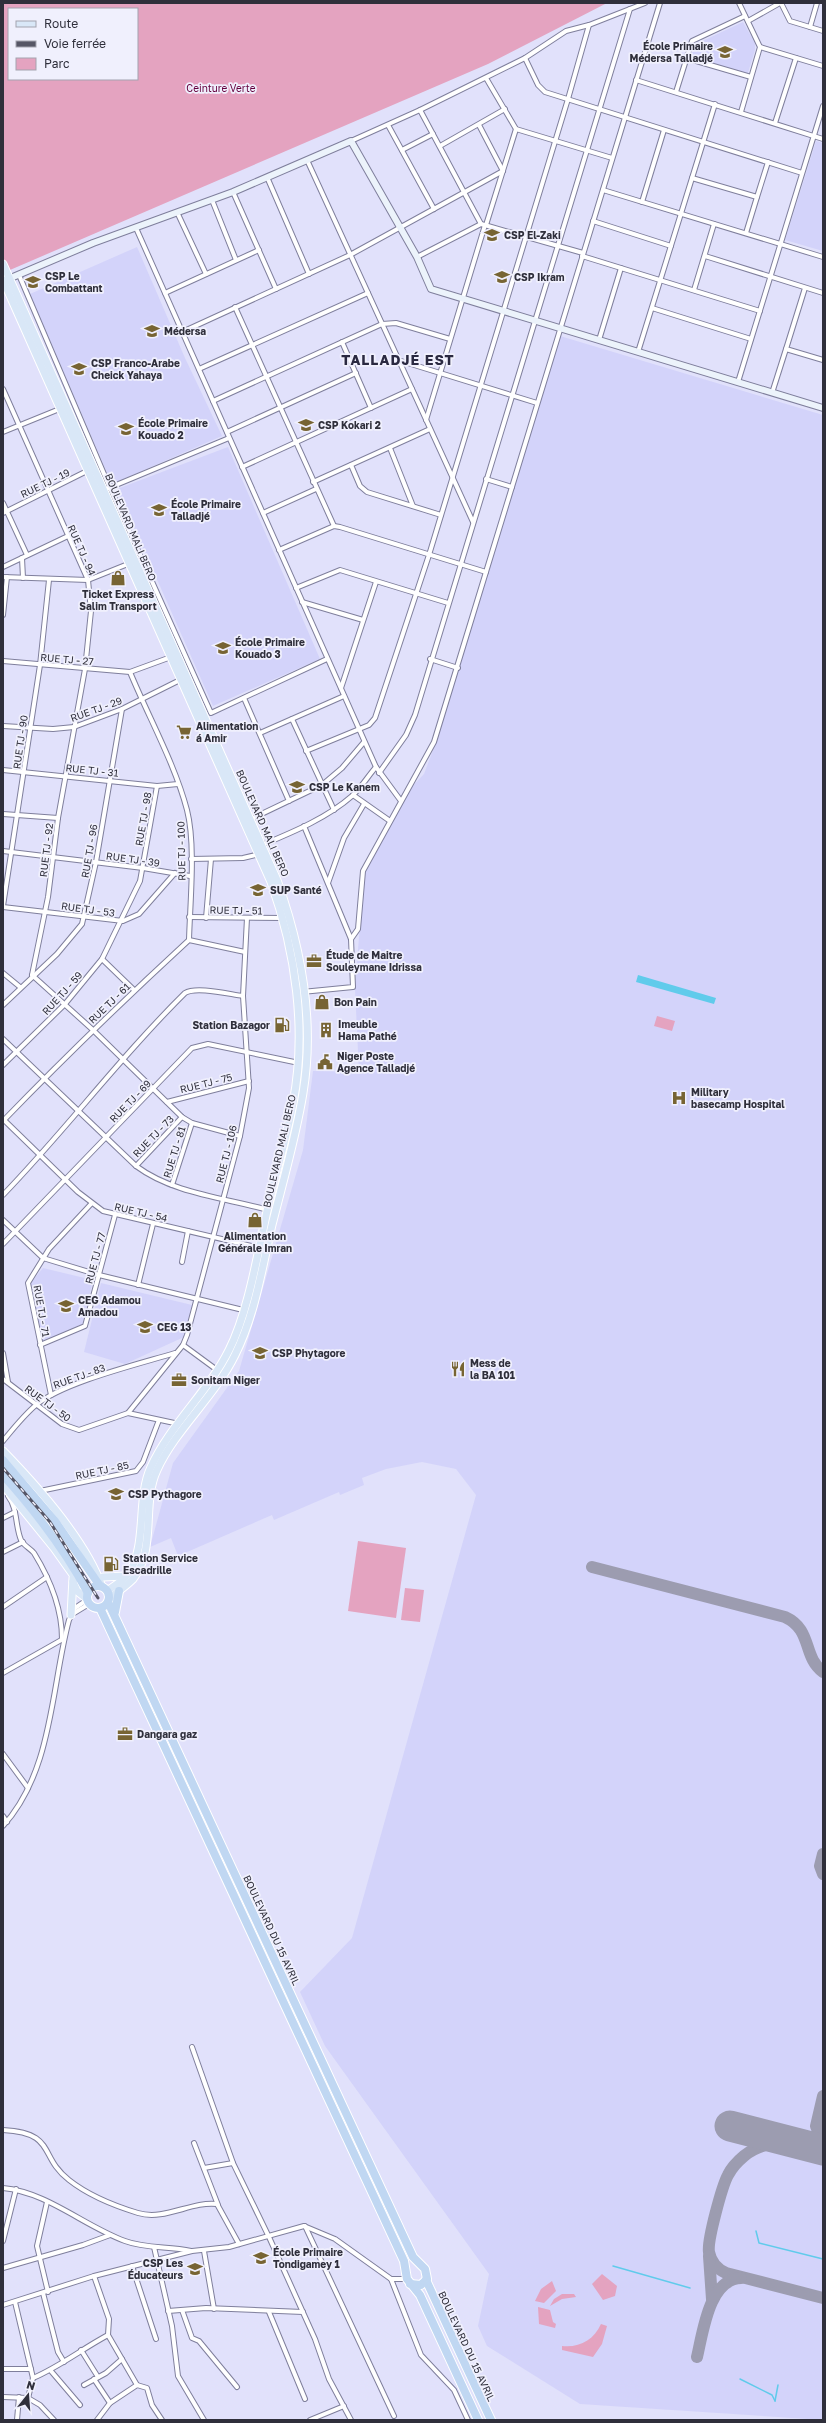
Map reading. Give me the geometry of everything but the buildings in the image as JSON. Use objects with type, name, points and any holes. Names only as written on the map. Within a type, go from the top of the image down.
[{"type":"highway","name":"BOULEVARD DU 15 AVRIL","points":[[3,1460],[55,1521],[105,1592],[115,1617],[413,2257],[420,2265]]},
{"type":"highway","points":[[3,1475],[27,1503],[65,1553],[88,1598],[100,1608],[105,1592],[93,1588],[88,1598]]},
{"type":"highway","points":[[115,1617],[115,1604],[119,1591]]},
{"type":"highway","name":"BOULEVARD DU 15 AVRIL","points":[[100,1608],[404,2261],[408,2279],[420,2295],[478,2420]]},
{"type":"highway","points":[[413,2265],[420,2265],[425,2269],[426,2280],[421,2285],[408,2279],[413,2265]]},
{"type":"highway","name":"BOULEVARD DU 15 AVRIL","points":[[426,2280],[491,2420]]},
{"type":"main road","points":[[4,267],[5,280],[12,291]]},
{"type":"main road","name":"BOULEVARD MALI BERO","points":[[12,291],[22,304],[92,469],[128,564],[172,657],[184,678],[262,845],[262,853],[283,918],[291,952],[296,993],[299,1063],[293,1103],[260,1248],[243,1310],[229,1351],[218,1370],[156,1455],[144,1490],[137,1548],[127,1576]]},
{"type":"main road","name":"BOULEVARD MALI BERO","points":[[12,291],[62,408],[92,469],[107,489],[187,666],[184,678],[290,918],[298,947],[304,992],[306,1032],[303,1093],[275,1212],[242,1340],[220,1381],[156,1471],[149,1501],[146,1541],[141,1561],[132,1579],[119,1591],[105,1592]]},
{"type":"main road","name":"BOULEVARD DU 15 AVRIL","points":[[3,1451],[40,1490],[81,1548],[96,1572],[105,1592]]},
{"type":"main road","points":[[3,1485],[88,1598]]},
{"type":"main road","name":"BOULEVARD DU 15 AVRIL","points":[[96,1572],[103,1577],[105,1592]]},
{"type":"main road","points":[[71,1615],[72,1576]]},
{"type":"main road","points":[[103,1577],[118,1578],[127,1576]]},
{"type":"main road","points":[[105,1592],[127,1576]]},
{"type":"street","points":[[5,280],[136,228],[233,192],[388,125],[525,58],[566,31],[589,25],[644,3]]},
{"type":"street","points":[[351,939],[358,929],[363,871],[434,742],[458,668],[537,403],[660,3]]},
{"type":"street","points":[[739,3],[760,47],[741,112]]},
{"type":"street","points":[[748,21],[780,3],[790,21],[823,31]]},
{"type":"street","points":[[810,27],[817,3]]},
{"type":"street","points":[[379,773],[410,726],[630,9]]},
{"type":"street","points":[[676,92],[686,58],[694,40],[745,16]]},
{"type":"street","points":[[306,750],[358,728],[369,725],[375,718],[417,594],[525,236],[556,141],[589,25]]},
{"type":"street","points":[[760,47],[823,66]]},
{"type":"street","points":[[525,58],[541,89],[664,130],[802,173]]},
{"type":"street","points":[[686,58],[752,77]]},
{"type":"street","points":[[775,123],[796,58]]},
{"type":"street","points":[[486,78],[516,129],[612,158]]},
{"type":"street","points":[[636,80],[823,139]]},
{"type":"street","points":[[638,352],[714,104]]},
{"type":"street","points":[[738,382],[823,106]]},
{"type":"street","points":[[420,110],[484,225]]},
{"type":"street","points":[[440,146],[504,110]]},
{"type":"street","points":[[388,125],[434,209]]},
{"type":"street","points":[[479,125],[503,171]]},
{"type":"street","points":[[426,420],[484,225],[516,129]]},
{"type":"street","points":[[642,202],[664,130]]},
{"type":"street","points":[[402,150],[433,134]]},
{"type":"street","points":[[351,141],[417,257],[431,289],[823,408]]},
{"type":"street","points":[[307,160],[472,522]]},
{"type":"street","points":[[746,233],[768,162]]},
{"type":"street","points":[[182,332],[350,255],[503,171]]},
{"type":"street","points":[[267,177],[309,274]]},
{"type":"street","points":[[692,178],[757,197]]},
{"type":"street","points":[[603,190],[823,257]]},
{"type":"street","points":[[233,192],[276,289]]},
{"type":"street","points":[[212,200],[236,260]]},
{"type":"street","points":[[178,212],[206,274]]},
{"type":"street","points":[[593,221],[671,246]]},
{"type":"street","points":[[694,290],[714,224]]},
{"type":"street","points":[[417,257],[484,225],[558,246],[621,268],[760,311]]},
{"type":"street","points":[[136,228],[364,742],[379,773],[401,801]]},
{"type":"street","points":[[165,293],[259,250]]},
{"type":"street","points":[[704,256],[823,293]]},
{"type":"street","points":[[599,340],[621,268]]},
{"type":"street","points":[[19,274],[107,489],[229,438]]},
{"type":"street","points":[[772,393],[805,288]]},
{"type":"street","points":[[199,369],[368,293]]},
{"type":"street","points":[[22,304],[30,300]]},
{"type":"street","points":[[235,307],[334,526]]},
{"type":"street","points":[[652,308],[751,339]]},
{"type":"street","points":[[213,400],[382,324],[396,323],[450,339]]},
{"type":"street","points":[[342,342],[371,408]]},
{"type":"street","points":[[786,348],[823,360]]},
{"type":"street","points":[[398,360],[537,403]]},
{"type":"street","points":[[227,432],[356,373]]},
{"type":"street","name":"RUE TJ - 94","points":[[3,389],[18,426],[88,580],[91,611],[85,669],[74,727]]},
{"type":"street","points":[[242,466],[412,389]]},
{"type":"street","points":[[3,432],[62,408]]},
{"type":"street","points":[[313,482],[430,429]]},
{"type":"street","points":[[390,448],[413,506]]},
{"type":"street","points":[[351,465],[360,486],[367,492],[441,515]]},
{"type":"street","name":"RUE TJ - 19","points":[[5,512],[92,469]]},
{"type":"street","points":[[486,479],[512,487]]},
{"type":"street","points":[[263,513],[316,489]]},
{"type":"street","points":[[3,503],[5,512],[27,555]]},
{"type":"street","points":[[279,550],[334,526],[486,572]]},
{"type":"street","points":[[3,567],[68,536]]},
{"type":"street","points":[[22,558],[23,578]]},
{"type":"street","points":[[3,615],[5,577],[48,580],[88,580],[128,564]]},
{"type":"street","points":[[296,588],[340,570],[448,603]]},
{"type":"street","name":"RUE TJ - 90","points":[[3,907],[40,665],[48,580]]},
{"type":"street","points":[[341,688],[376,582]]},
{"type":"street","points":[[302,602],[363,620]]},
{"type":"street","name":"RUE TJ - 27","points":[[3,661],[130,672],[172,657]]},
{"type":"street","points":[[187,666],[211,713],[328,659]]},
{"type":"street","points":[[430,659],[458,668]]},
{"type":"street","points":[[130,672],[141,700]]},
{"type":"street","name":"RUE TJ - 29","points":[[3,726],[30,728],[74,727],[122,709],[184,678]]},
{"type":"street","points":[[260,733],[344,696]]},
{"type":"street","points":[[244,698],[289,801]]},
{"type":"street","name":"RUE TJ - 100","points":[[141,700],[178,784],[187,810],[191,859],[189,940]]},
{"type":"street","name":"RUE TJ - 96","points":[[3,1005],[32,975],[57,954],[78,930],[85,916],[96,862],[122,709]]},
{"type":"street","points":[[292,719],[334,810]]},
{"type":"street","name":"RUE TJ - 92","points":[[32,975],[45,911],[58,818],[74,727]]},
{"type":"street","points":[[251,819],[322,785],[342,768],[364,742]]},
{"type":"street","points":[[262,845],[304,826],[334,810],[353,795],[376,767]]},
{"type":"street","name":"RUE TJ - 31","points":[[3,770],[65,775],[157,786],[178,784]]},
{"type":"street","name":"RUE TJ - 98","points":[[120,921],[136,889],[143,868],[157,786]]},
{"type":"street","points":[[353,795],[390,821]]},
{"type":"street","points":[[328,883],[345,835],[364,804]]},
{"type":"street","points":[[3,814],[58,818]]},
{"type":"street","points":[[296,993],[354,987],[351,939],[304,826]]},
{"type":"street","name":"RUE TJ - 39","points":[[3,851],[143,868],[190,876]]},
{"type":"street","points":[[191,859],[243,858],[262,853]]},
{"type":"street","points":[[206,918],[211,859]]},
{"type":"street","name":"RUE TJ - 53","points":[[3,907],[120,921],[139,914],[175,874]]},
{"type":"street","name":"RUE TJ - 51","points":[[190,917],[283,918]]},
{"type":"street","name":"RUE TJ - 106","points":[[183,1345],[197,1299],[240,1136],[249,1081],[243,996],[247,918]]},
{"type":"street","name":"RUE TJ - 59","points":[[3,1065],[65,1004],[102,959],[120,921]]},
{"type":"street","points":[[189,940],[245,952]]},
{"type":"street","name":"RUE TJ - 61","points":[[3,1121],[44,1078],[134,990],[189,940]]},
{"type":"street","points":[[102,959],[134,990]]},
{"type":"street","points":[[3,973],[20,987]]},
{"type":"street","points":[[32,975],[93,1030],[182,1117],[192,1123],[240,1136]]},
{"type":"street","points":[[3,1195],[41,1156],[124,1060],[189,990],[243,996]]},
{"type":"street","points":[[3,1040],[136,1166],[150,1177],[172,1185],[275,1212]]},
{"type":"street","name":"RUE TJ - 69","points":[[3,1244],[107,1138],[153,1088],[197,1045],[208,1044],[299,1063]]},
{"type":"street","name":"RUE TJ - 75","points":[[167,1102],[249,1081]]},
{"type":"street","name":"RUE TJ - 73","points":[[136,1166],[182,1117]]},
{"type":"street","name":"RUE TJ - 54","points":[[3,1121],[91,1204],[115,1215],[260,1248]]},
{"type":"street","name":"RUE TJ - 81","points":[[172,1185],[192,1123]]},
{"type":"street","name":"RUE TJ - 71","points":[[51,1395],[28,1282],[43,1258],[91,1204]]},
{"type":"street","name":"RUE TJ - 77","points":[[40,1345],[85,1326],[115,1215]]},
{"type":"street","points":[[3,1220],[43,1258],[99,1275],[243,1310]]},
{"type":"street","points":[[138,1285],[153,1224]]},
{"type":"street","points":[[182,1262],[188,1232]]},
{"type":"street","points":[[188,1425],[128,1413],[175,1352],[183,1345],[218,1370]]},
{"type":"street","name":"RUE TJ - 83","points":[[3,1441],[36,1405],[51,1395],[88,1380],[175,1352]]},
{"type":"street","points":[[3,1354],[8,1382]]},
{"type":"street","name":"RUE TJ - 50","points":[[3,1379],[62,1424],[79,1430],[128,1413]]},
{"type":"street","name":"RUE TJ - 85","points":[[40,1490],[136,1471],[143,1462],[159,1420]]},
{"type":"street","points":[[3,1490],[11,1500],[22,1542],[32,1551],[47,1577],[61,1618],[63,1639]]},
{"type":"street","points":[[3,1518],[14,1512]]},
{"type":"street","points":[[3,1552],[22,1542]]},
{"type":"street","points":[[3,1606],[47,1577]]},
{"type":"street","points":[[3,1826],[28,1788],[44,1739],[63,1639],[71,1615],[78,1606],[88,1598]]},
{"type":"street","points":[[3,1673],[63,1639]]},
{"type":"street","points":[[3,1754],[28,1788]]},
{"type":"street","points":[[3,1816],[7,1822]]},
{"type":"street","points":[[192,2047],[233,2163],[303,2312],[329,2379],[351,2420]]},
{"type":"street","points":[[3,2130],[36,2138],[48,2150],[54,2165],[69,2180],[107,2201],[139,2213],[162,2214],[212,2204],[218,2205]]},
{"type":"street","points":[[194,2143],[218,2205],[239,2244]]},
{"type":"street","points":[[204,2168],[233,2163]]},
{"type":"street","points":[[3,2188],[16,2189],[47,2202],[110,2235],[133,2244],[204,2251],[269,2237],[304,2226],[335,2239],[391,2279],[421,2355],[454,2390],[468,2420]]},
{"type":"street","points":[[3,2241],[16,2189]]},
{"type":"street","points":[[47,2202],[38,2242],[39,2257],[58,2352],[64,2362]]},
{"type":"street","points":[[304,2226],[394,2416]]},
{"type":"street","points":[[3,2268],[83,2245],[110,2235]]},
{"type":"street","points":[[154,2247],[168,2311],[178,2376],[204,2420]]},
{"type":"street","points":[[3,2305],[94,2276],[192,2251]]},
{"type":"street","points":[[204,2251],[214,2309]]},
{"type":"street","points":[[132,2266],[156,2339]]},
{"type":"street","points":[[94,2276],[110,2319],[108,2335],[137,2385],[147,2388],[152,2405],[162,2420]]},
{"type":"street","points":[[391,2279],[408,2279]]},
{"type":"street","points":[[15,2302],[33,2378],[28,2398]]},
{"type":"street","points":[[168,2311],[214,2309],[303,2312]]},
{"type":"street","points":[[182,2310],[192,2338],[199,2341],[237,2387]]},
{"type":"street","points":[[268,2312],[305,2399]]},
{"type":"street","points":[[33,2378],[51,2371],[81,2350],[108,2335]]},
{"type":"street","points":[[81,2350],[110,2403]]},
{"type":"street","points":[[84,2385],[122,2360]]},
{"type":"street","points":[[3,2369],[31,2369]]},
{"type":"street","points":[[51,2371],[80,2405]]},
{"type":"street","points":[[97,2420],[110,2403],[137,2385]]},
{"type":"street","points":[[3,2397],[28,2398],[56,2419]]},
{"type":"street","points":[[17,2420],[19,2397]]},
{"type":"street","points":[[310,2420],[344,2406]]},
{"type":"shaded area","points":[[743,22],[755,43],[755,50],[747,76],[689,58],[694,45]]},
{"type":"shaded area","points":[[816,141],[823,143],[823,251],[785,240]]},
{"type":"shaded area","points":[[137,247],[185,358],[222,436],[112,484],[30,294]]},
{"type":"shaded area","points":[[560,336],[823,415],[823,2420],[580,2404],[487,2346],[478,2326],[489,2274],[325,2046],[300,1992],[352,1938],[476,1495],[456,1469],[422,1462],[386,1469],[362,1478],[364,1485],[340,1495],[339,1492],[274,1520],[272,1515],[178,1556],[171,1538],[150,1547],[173,1463],[239,1371],[303,1150],[313,1071],[359,1072],[355,989],[364,872],[407,792],[424,774],[433,750]]},
{"type":"shaded area","points":[[228,447],[320,659],[213,706],[117,489]]},
{"type":"shaded area","points":[[638,975],[716,998],[714,1004],[636,982]]},
{"type":"shaded area","points":[[43,1268],[93,1280],[82,1327],[41,1341],[29,1285]]},
{"type":"shaded area","points":[[101,1283],[192,1305],[184,1337],[125,1364],[84,1352]]},
{"type":"green space","name":"Ceinture Verte","points":[[3,3],[607,3],[488,64],[3,273]]},
{"type":"green space","points":[[657,1016],[675,1021],[672,1031],[654,1026]]},
{"type":"green space","points":[[358,1541],[406,1548],[396,1618],[348,1611]]},
{"type":"green space","points":[[405,1588],[424,1590],[420,1622],[401,1620]]},
{"type":"green space","points":[[602,2274],[617,2286],[615,2296],[603,2300],[592,2284]]},
{"type":"green space","points":[[552,2281],[556,2291],[544,2303],[535,2301],[541,2289]]},
{"type":"green space","points":[[562,2294],[574,2294],[576,2297],[562,2299],[550,2306],[554,2299]]},
{"type":"green space","points":[[538,2307],[550,2310],[553,2322],[556,2324],[555,2328],[539,2324]]},
{"type":"green space","points":[[601,2324],[607,2326],[602,2344],[593,2357],[562,2350],[562,2346],[574,2346],[590,2339]]},
{"type":"waterway","points":[[756,2231],[759,2243],[823,2259]]},
{"type":"waterway","points":[[613,2266],[690,2288]]},
{"type":"waterway","points":[[740,2379],[772,2395],[775,2401]]},
{"type":"waterway","points":[[775,2401],[778,2385]]},
{"type":"taxiway","points":[[592,1567],[785,1617],[794,1622],[800,1629],[816,1666],[823,1672]]},
{"type":"taxiway","points":[[823,1854],[820,1866],[823,1874]]},
{"type":"taxiway","points":[[823,2096],[816,2126],[823,2144]]},
{"type":"taxiway","points":[[799,2144],[777,2143],[763,2146],[750,2152],[735,2164],[725,2181],[719,2201],[710,2237],[709,2252],[715,2265],[726,2273],[823,2298]]},
{"type":"taxiway","points":[[709,2256],[712,2299]]},
{"type":"taxiway","points":[[697,2357],[705,2321],[709,2308],[715,2297],[721,2287],[730,2281],[741,2278]]},
{"type":"runway","points":[[730,2126],[823,2150]]},
{"type":"railway","points":[[3,1468],[50,1522],[98,1598]]},
{"type":"place","name":"École Primaire Médersa Talladjé","points":[[725,52]]},
{"type":"place","name":"CSP El-Zaki","points":[[492,235]]},
{"type":"place","name":"CSP Ikram","points":[[502,277]]},
{"type":"place","name":"CSP Le Combattant","points":[[33,282]]},
{"type":"place","name":"Médersa","points":[[152,331]]},
{"type":"place","name":"CSP Franco-Arabe Cheick Yahaya","points":[[79,369]]},
{"type":"place","name":"CSP Kokari 2","points":[[306,425]]},
{"type":"place","name":"École Primaire Kouado 2","points":[[126,429]]},
{"type":"place","name":"École Primaire Talladjé","points":[[159,510]]},
{"type":"place","name":"Ticket Express Salim Transport","points":[[118,578]]},
{"type":"place","name":"École Primaire Kouado 3","points":[[223,648]]},
{"type":"place","name":"Alimentation á Amir","points":[[184,732]]},
{"type":"place","name":"CSP Le Kanem","points":[[297,787]]},
{"type":"place","name":"SUP Santé","points":[[258,890]]},
{"type":"place","name":"Étude de Maitre Souleymane Idrissa","points":[[314,961]]},
{"type":"place","name":"Bon Pain","points":[[322,1002]]},
{"type":"place","name":"Station Bazagor","points":[[282,1025]]},
{"type":"place","name":"Imeuble Hama Pathé","points":[[326,1030]]},
{"type":"place","name":"Niger Poste Agence Talladjé","points":[[325,1062]]},
{"type":"place","name":"Military basecamp Hospital","points":[[679,1098]]},
{"type":"place","name":"Alimentation Générale Imran","points":[[255,1220]]},
{"type":"place","name":"CEG Adamou Amadou","points":[[66,1306]]},
{"type":"place","name":"CEG 13","points":[[145,1327]]},
{"type":"place","name":"CSP Phytagore","points":[[260,1353]]},
{"type":"place","name":"Mess de la BA 101","points":[[458,1369]]},
{"type":"place","name":"Sonitam Niger","points":[[179,1380]]},
{"type":"place","name":"CSP Pythagore","points":[[116,1494]]},
{"type":"place","name":"Station Service Escadrille","points":[[111,1564]]},
{"type":"place","name":"Dangara gaz","points":[[125,1734]]},
{"type":"place","name":"École Primaire Tondigamey 1","points":[[261,2258]]},
{"type":"place","name":"CSP Les Éducateurs","points":[[195,2269]]},
{"type":"district","name":"TALLADJÉ EST","points":[[398,360]]}]
